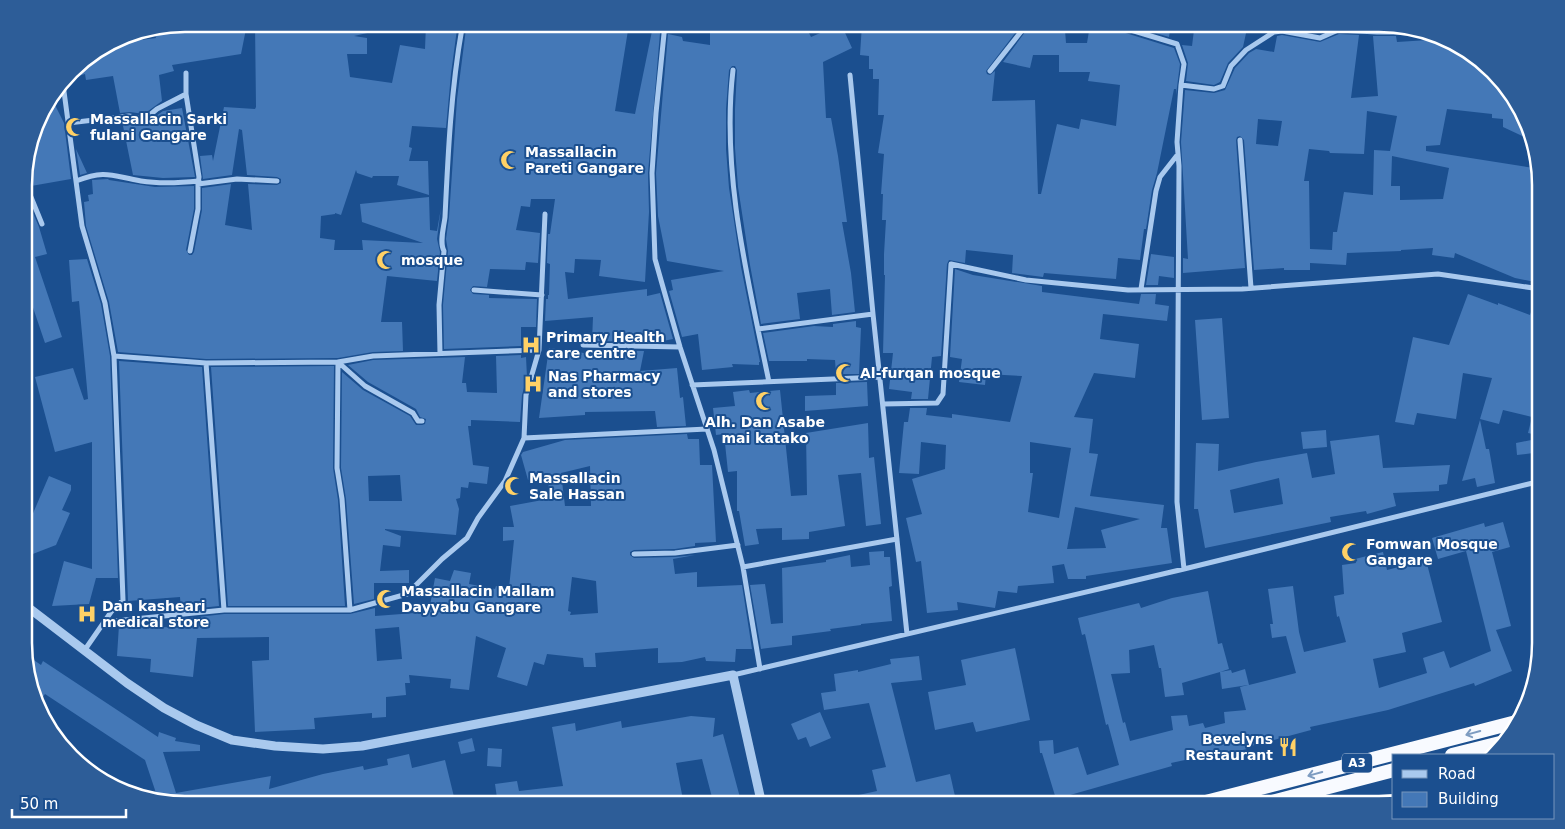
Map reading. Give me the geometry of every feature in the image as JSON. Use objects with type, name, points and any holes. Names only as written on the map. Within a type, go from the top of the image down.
[{"type":"highway","name":"A3","points":[[1229,796],[1510,724]]},
{"type":"highway","points":[[1456,754],[1495,744]]},
{"type":"highway","name":"A3","points":[[1294,796],[1392,771]]},
{"type":"street","points":[[990,71],[1020,32]]},
{"type":"street","points":[[1138,32],[1177,44],[1184,64],[1177,142],[1179,290],[1176,502],[1184,569]]},
{"type":"street","points":[[1181,85],[1220,88],[1223,86],[1231,66],[1246,50],[1274,32]]},
{"type":"street","points":[[1288,32],[1320,38],[1333,32]]},
{"type":"street","points":[[440,354],[439,305],[444,251],[442,247],[445,219],[446,160],[461,33]]},
{"type":"street","points":[[664,33],[652,173],[655,259],[680,347],[714,450],[743,567],[760,669]]},
{"type":"street","points":[[733,70],[730,127],[736,202],[745,266],[769,382]]},
{"type":"street","points":[[186,73],[186,94],[198,182],[198,209],[190,250]]},
{"type":"street","points":[[850,75],[907,634]]},
{"type":"street","points":[[64,92],[82,226],[105,303],[114,356],[123,600],[104,622],[84,651]]},
{"type":"street","points":[[68,123],[128,116],[145,118],[157,109],[186,94]]},
{"type":"street","points":[[1240,140],[1251,288]]},
{"type":"street","points":[[1141,289],[1156,191],[1160,177],[1178,154]]},
{"type":"street","points":[[76,181],[90,175],[107,173],[140,181],[170,184],[237,180],[277,181]]},
{"type":"street","points":[[33,202],[42,224]]},
{"type":"street","points":[[104,622],[224,610],[350,610],[407,594],[442,559],[467,538],[478,518],[505,481],[524,438],[526,395],[539,350],[544,214]]},
{"type":"street","points":[[883,404],[937,403],[943,394],[951,264],[1005,277],[1128,290],[1251,288],[1438,274],[1532,288]]},
{"type":"street","points":[[474,290],[542,295]]},
{"type":"street","points":[[758,328],[873,314]]},
{"type":"street","points":[[583,345],[680,347]]},
{"type":"street","points":[[114,356],[206,363],[338,362],[373,356],[539,350]]},
{"type":"street","points":[[338,362],[365,386],[414,413],[418,421],[422,421]]},
{"type":"street","points":[[338,362],[337,468],[342,499],[350,610]]},
{"type":"street","points":[[206,363],[224,610]]},
{"type":"street","points":[[692,385],[880,377]]},
{"type":"street","points":[[524,438],[707,429]]},
{"type":"street","points":[[32,611],[127,683],[164,708],[196,725],[232,740],[275,746],[323,748],[362,746],[733,676],[1184,569],[1532,483]]},
{"type":"street","points":[[743,567],[897,539]]},
{"type":"street","points":[[634,554],[675,553],[738,546]]},
{"type":"street","points":[[733,676],[760,796]]},
{"type":"building","points":[[809,32],[811,37],[821,32],[845,32],[852,48],[823,62],[826,118],[831,118],[838,156],[847,222],[842,222],[851,273],[855,312],[832,315],[830,289],[797,293],[800,319],[761,324],[738,187],[735,148],[737,70],[735,66],[732,66],[729,70],[726,109],[726,149],[729,188],[741,267],[760,362],[759,365],[732,364],[733,367],[702,370],[698,334],[682,337],[669,291],[673,290],[671,280],[724,271],[667,261],[658,216],[656,173],[668,34],[682,37],[683,41],[710,45],[710,33]]},
{"type":"building","points":[[861,32],[1016,32],[986,71],[990,75],[995,71],[992,101],[1035,100],[1038,194],[1041,194],[1057,124],[1079,129],[1081,119],[1116,126],[1120,85],[1088,81],[1090,72],[1059,72],[1059,55],[1033,55],[1030,68],[1003,62],[1025,32],[1065,32],[1066,43],[1087,43],[1089,32],[1123,32],[1174,48],[1180,64],[1176,95],[1176,89],[1174,89],[1152,190],[1146,229],[1144,229],[1140,260],[1118,258],[1116,279],[1044,273],[1043,277],[1012,273],[1013,255],[966,250],[965,263],[949,260],[947,264],[941,356],[932,357],[928,399],[911,399],[912,392],[889,389],[893,353],[883,353],[886,220],[882,220],[883,194],[881,194],[884,154],[878,153],[884,115],[878,115],[879,79],[873,79],[873,69],[869,69],[869,56],[860,55]]},
{"type":"building","points":[[1153,32],[1170,32],[1169,37]]},
{"type":"building","points":[[1194,32],[1246,32],[1243,47],[1228,63],[1220,82],[1214,85],[1186,81],[1188,63],[1182,45],[1192,46]]},
{"type":"building","points":[[175,33],[245,33],[241,54],[172,65],[174,71],[159,75],[162,101],[144,114],[120,113],[113,76],[86,80],[85,74],[78,76],[100,58],[118,48],[138,40],[156,38],[155,35]]},
{"type":"building","points":[[255,33],[368,33],[354,36],[367,38],[367,54],[347,54],[350,77],[392,83],[400,45],[425,49],[426,33],[456,33],[446,128],[412,126],[409,147],[412,148],[409,161],[428,161],[429,195],[397,185],[399,176],[373,176],[372,178],[357,173],[356,170],[341,215],[335,213],[321,216],[320,238],[335,240],[334,250],[363,250],[362,240],[423,243],[362,222],[360,204],[429,197],[430,230],[437,231],[441,208],[437,239],[440,252],[437,281],[387,276],[381,322],[402,322],[403,351],[373,352],[338,358],[206,359],[118,352],[109,302],[86,226],[84,202],[89,201],[88,195],[93,194],[92,180],[108,179],[155,187],[194,186],[194,209],[186,250],[189,255],[192,255],[194,252],[202,210],[202,188],[231,184],[225,225],[252,230],[248,184],[277,185],[281,183],[281,179],[277,177],[247,175],[242,130],[239,129],[232,175],[203,179],[200,156],[212,155],[213,161],[224,107],[255,109]]},
{"type":"building","points":[[466,33],[628,33],[615,111],[635,114],[652,33],[660,33],[648,173],[649,212],[645,282],[599,276],[601,260],[575,259],[574,273],[565,272],[568,299],[647,289],[647,296],[660,293],[673,339],[663,342],[592,341],[593,317],[545,321],[546,299],[548,299],[549,295],[550,264],[547,263],[548,234],[550,234],[555,199],[531,199],[530,207],[521,206],[516,230],[540,233],[538,263],[526,262],[525,270],[490,269],[487,287],[473,286],[470,290],[473,294],[489,295],[489,298],[537,299],[536,327],[521,327],[521,346],[444,349],[443,305],[448,251],[446,239],[457,99]]},
{"type":"building","points":[[1339,34],[1359,35],[1351,98],[1378,96],[1373,36],[1396,36],[1397,42],[1426,40],[1438,44],[1465,58],[1480,70],[1507,100],[1524,137],[1503,127],[1503,119],[1492,118],[1492,114],[1447,109],[1440,145],[1426,146],[1426,151],[1531,168],[1532,281],[1515,278],[1455,253],[1454,258],[1432,255],[1433,248],[1347,253],[1346,265],[1310,263],[1310,270],[1284,270],[1284,268],[1254,270],[1244,140],[1240,136],[1236,140],[1245,268],[1183,273],[1183,258],[1188,259],[1181,142],[1185,90],[1214,93],[1225,90],[1235,68],[1249,53],[1256,49],[1274,52],[1277,36],[1282,35],[1320,42]],"holes":[[[1367,111],[1397,116],[1390,151],[1374,150],[1373,195],[1344,192],[1337,232],[1333,232],[1332,250],[1310,249],[1309,181],[1304,181],[1309,149],[1329,151],[1330,153],[1364,154]],[[1258,119],[1282,121],[1278,146],[1256,144]],[[1392,156],[1449,168],[1443,199],[1400,200],[1400,186],[1391,186]]]},
{"type":"building","points":[[55,105],[64,123],[71,179],[33,186],[34,165],[38,146],[44,127]]},
{"type":"building","points":[[182,108],[195,177],[163,178],[133,175],[122,121],[129,120],[146,123],[163,111]]},
{"type":"building","points":[[76,149],[87,173],[80,175]]},
{"type":"building","points":[[33,213],[47,254],[35,257],[62,337],[45,343],[33,307]]},
{"type":"building","points":[[1151,254],[1174,257],[1174,278],[1159,276],[1158,285],[1146,285]]},
{"type":"building","points":[[87,259],[101,304],[110,356],[118,578],[96,578],[89,604],[52,606],[64,561],[92,569],[92,442],[55,452],[35,377],[73,368],[84,400],[88,399],[79,301],[72,302],[69,260]]},
{"type":"building","points":[[955,269],[973,275],[1042,286],[1042,292],[1139,304],[1141,294],[1156,294],[1155,304],[1169,306],[1167,321],[1103,314],[1100,339],[1139,344],[1135,378],[1094,373],[1074,417],[1093,419],[1089,453],[1098,454],[1090,496],[1164,505],[1161,528],[1167,528],[1172,563],[1086,576],[1086,579],[1068,579],[1064,564],[1052,566],[1054,583],[1018,586],[1017,593],[998,591],[995,608],[957,602],[958,610],[927,613],[921,561],[916,562],[906,518],[922,514],[912,479],[945,469],[946,445],[921,442],[919,474],[899,473],[904,422],[908,422],[910,408],[927,408],[926,415],[952,418],[952,414],[1010,422],[1022,376],[986,374],[985,385],[959,382],[962,359],[950,357]],"holes":[[[1030,442],[1071,448],[1059,518],[1028,512],[1033,473],[1030,473]],[[1075,507],[1140,519],[1101,530],[1106,548],[1067,549]]]},
{"type":"building","points":[[1468,294],[1530,315],[1532,312],[1532,417],[1503,410],[1499,424],[1480,419],[1492,378],[1463,373],[1456,419],[1417,413],[1414,425],[1395,422],[1413,337],[1449,345]]},
{"type":"building","points":[[1222,318],[1229,418],[1202,420],[1195,320]]},
{"type":"building","points":[[856,321],[856,327],[861,328],[859,374],[836,374],[835,360],[769,361],[763,333],[814,326],[833,327],[833,324]]},
{"type":"building","points":[[549,348],[591,354],[591,350],[644,351],[640,371],[677,368],[680,398],[683,397],[686,426],[657,427],[655,411],[585,412],[585,415],[539,418]]},
{"type":"building","points":[[521,355],[521,358],[526,357],[527,377],[522,395],[520,422],[471,420],[471,426],[468,426],[473,465],[489,467],[487,484],[469,482],[468,488],[461,487],[460,498],[456,499],[459,509],[456,535],[385,529],[401,536],[400,547],[383,545],[380,571],[409,570],[409,583],[374,583],[374,599],[354,604],[346,499],[341,468],[342,372],[363,390],[410,416],[416,425],[422,425],[425,424],[426,419],[420,417],[416,409],[368,382],[348,365],[373,360],[465,357],[462,383],[466,383],[467,392],[497,393],[496,356]],"holes":[[[400,475],[402,501],[369,501],[368,476]]]},
{"type":"building","points":[[119,361],[202,367],[219,606],[181,610],[180,597],[128,601]]},
{"type":"building","points":[[334,366],[333,468],[338,500],[345,606],[228,606],[211,367]]},
{"type":"building","points":[[867,382],[868,406],[805,411],[805,396],[836,395],[836,383]]},
{"type":"building","points":[[749,390],[750,393],[780,390],[791,496],[807,495],[806,433],[868,423],[869,458],[874,457],[881,524],[866,526],[861,473],[838,475],[845,526],[809,532],[809,539],[782,540],[782,528],[756,529],[759,544],[745,546],[739,511],[737,511],[737,471],[728,472],[724,434],[716,435],[713,408],[735,406],[733,392]]},
{"type":"building","points":[[1532,417],[1532,434],[1528,433]]},
{"type":"building","points":[[1480,420],[1486,449],[1489,449],[1495,483],[1477,487],[1475,478],[1462,481]]},
{"type":"building","points":[[1326,430],[1327,447],[1303,449],[1301,432]]},
{"type":"building","points":[[687,434],[688,439],[699,439],[700,465],[712,465],[716,542],[695,543],[695,546],[675,549],[634,550],[630,552],[630,555],[634,558],[695,555],[673,559],[675,574],[697,572],[697,587],[742,585],[752,649],[736,649],[735,662],[706,661],[705,657],[682,662],[658,663],[658,648],[595,653],[596,667],[584,667],[583,658],[547,654],[544,665],[534,662],[527,686],[497,677],[506,648],[476,636],[469,690],[450,688],[451,679],[409,675],[410,683],[405,683],[406,695],[386,697],[386,717],[372,718],[372,713],[314,718],[315,729],[255,732],[252,661],[269,660],[269,637],[197,638],[193,677],[150,672],[151,659],[117,656],[119,625],[133,624],[175,628],[181,619],[224,614],[350,614],[375,608],[375,616],[429,611],[435,578],[450,581],[454,570],[471,573],[469,584],[495,589],[496,586],[509,588],[514,540],[503,541],[503,527],[514,527],[510,506],[548,499],[549,474],[528,480],[521,455],[523,452],[565,440]],"holes":[[[590,466],[591,506],[565,506],[561,473]],[[572,577],[596,581],[598,613],[570,615],[571,612],[568,611]],[[399,627],[402,659],[377,661],[375,629]]]},
{"type":"building","points":[[1379,435],[1383,468],[1450,465],[1447,484],[1439,485],[1439,491],[1393,493],[1396,506],[1367,514],[1366,511],[1330,517],[1331,522],[1205,548],[1198,509],[1194,509],[1196,443],[1219,444],[1218,471],[1307,453],[1312,478],[1335,474],[1330,441]],"holes":[[[1279,478],[1283,504],[1234,513],[1230,490]]]},
{"type":"building","points":[[1532,440],[1532,453],[1517,455],[1516,443]]},
{"type":"building","points":[[49,476],[71,485],[71,490],[62,510],[70,513],[56,545],[32,554],[32,515]]},
{"type":"building","points":[[1503,522],[1510,547],[1492,552],[1511,626],[1496,630],[1512,671],[1475,686],[1474,683],[1388,710],[1310,727],[1311,730],[1251,746],[1251,748],[1214,757],[1213,754],[1171,763],[1172,766],[1067,796],[1055,796],[1042,753],[1040,753],[1039,741],[1053,740],[1054,754],[1078,747],[1087,775],[1119,765],[1108,724],[1106,725],[1085,634],[1082,635],[1078,618],[1139,603],[1141,608],[1172,598],[1208,591],[1218,644],[1222,643],[1229,669],[1220,672],[1231,670],[1232,673],[1245,669],[1249,685],[1296,673],[1286,636],[1272,638],[1270,624],[1273,624],[1268,589],[1293,586],[1299,632],[1304,652],[1346,642],[1339,616],[1337,617],[1334,596],[1344,594],[1342,565],[1356,563],[1355,559],[1383,552],[1387,570],[1426,560],[1442,622],[1402,633],[1406,652],[1373,659],[1379,688],[1427,673],[1423,658],[1444,651],[1450,668],[1491,651],[1466,551],[1438,559],[1432,538],[1484,523],[1485,527]],"holes":[[[1154,645],[1159,668],[1161,668],[1165,697],[1184,695],[1182,683],[1220,672],[1222,689],[1248,685],[1240,687],[1246,710],[1224,712],[1225,723],[1205,728],[1203,723],[1189,726],[1187,715],[1171,716],[1173,730],[1130,741],[1125,722],[1123,723],[1111,674],[1130,673],[1129,650]]]},
{"type":"building","points":[[884,551],[884,557],[890,557],[892,586],[889,587],[892,621],[861,624],[830,629],[831,631],[792,636],[792,645],[761,649],[750,585],[765,584],[771,624],[783,623],[782,568],[826,562],[826,560],[850,555],[851,567],[870,565],[869,552]]},
{"type":"building","points":[[1015,648],[1030,720],[976,732],[973,722],[935,730],[928,692],[966,685],[961,660]]},
{"type":"building","points":[[919,656],[922,680],[891,683],[916,782],[950,774],[955,796],[854,796],[877,791],[872,770],[886,767],[869,703],[824,710],[821,693],[836,691],[834,674],[858,670],[858,672],[891,664],[890,659]]},
{"type":"building","points":[[34,660],[41,665],[43,661],[158,737],[159,732],[176,738],[175,741],[200,745],[200,751],[163,752],[176,793],[271,776],[269,789],[323,774],[363,766],[364,770],[388,765],[387,759],[409,754],[412,768],[445,760],[454,796],[185,796],[156,793],[145,760],[45,694],[43,697]]},
{"type":"building","points":[[820,712],[831,738],[810,747],[806,737],[798,740],[791,724]]},
{"type":"building","points":[[691,716],[715,718],[713,737],[723,734],[740,796],[712,796],[702,759],[676,763],[682,796],[497,796],[495,784],[517,781],[519,791],[563,786],[552,727],[575,723],[576,731],[621,721],[622,728]]},
{"type":"building","points":[[472,738],[475,751],[461,754],[458,742]]},
{"type":"building","points":[[488,748],[502,749],[501,767],[487,766]]},
{"type":"place","name":"Massallacin Sarki fulani Gangare","points":[[75,127]]},
{"type":"place","name":"Massallacin Pareti Gangare","points":[[510,160]]},
{"type":"place","name":"mosque","points":[[386,260]]},
{"type":"place","name":"Primary Health care centre","points":[[531,345]]},
{"type":"place","name":"Al-furqan mosque","points":[[845,373]]},
{"type":"place","name":"Nas Pharmacy and stores","points":[[533,384]]},
{"type":"place","name":"Alh. Dan Asabe mai katako","points":[[765,401]]},
{"type":"place","name":"Massallacin Sale Hassan","points":[[514,486]]},
{"type":"place","name":"Fomwan Mosque Gangare","points":[[1351,552]]},
{"type":"place","name":"Massallacin Mallam Dayyabu Gangare","points":[[386,599]]},
{"type":"place","name":"Dan kasheari medical store","points":[[87,614]]},
{"type":"place","name":"Bevelyns Restaurant","points":[[1288,747]]}]
